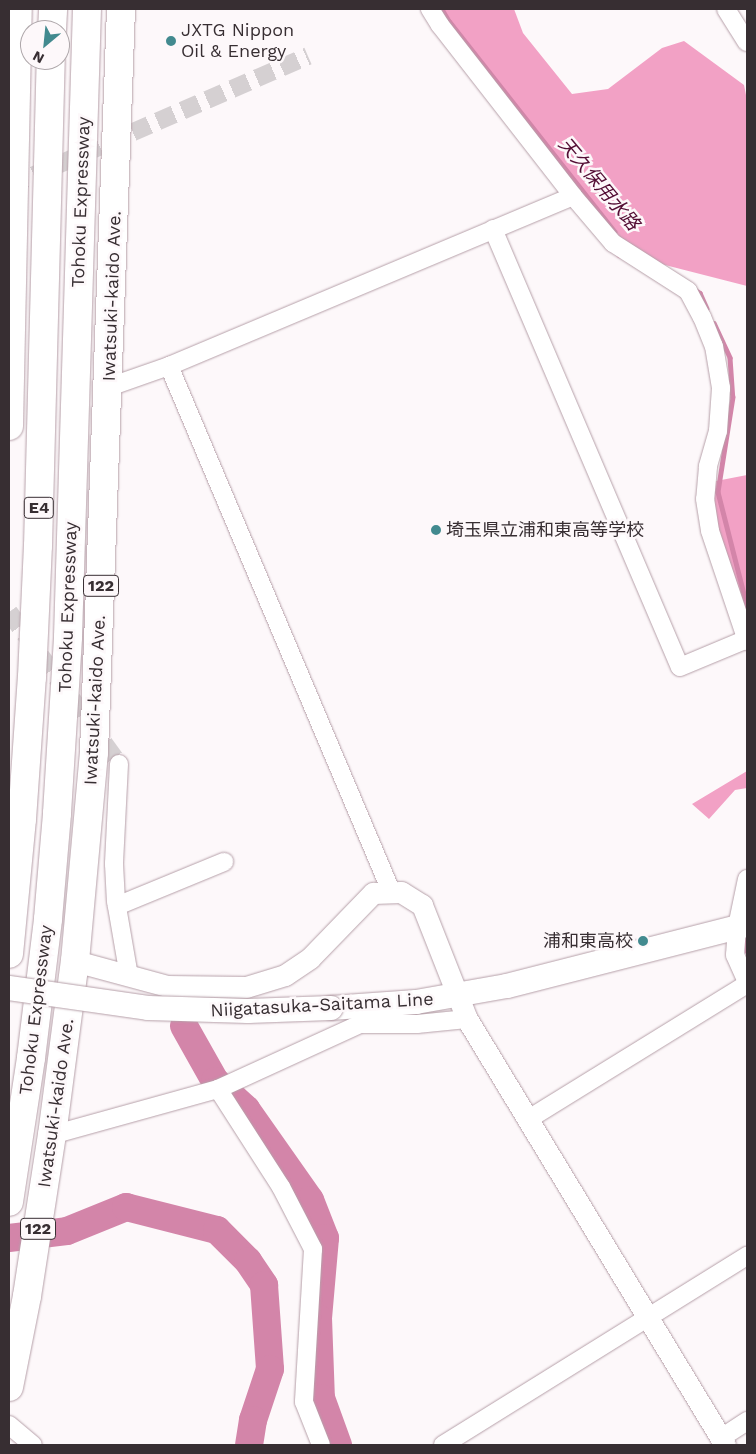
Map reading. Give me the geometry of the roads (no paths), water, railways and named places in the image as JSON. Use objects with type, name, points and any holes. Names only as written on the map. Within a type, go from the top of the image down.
[{"type":"highway","points":[[9,426],[12,172],[18,9]]},
{"type":"highway","name":"Tohoku Expressway","points":[[9,1202],[20,1137],[48,919],[63,725],[68,637],[87,9]]},
{"type":"highway","name":"Iwatsuki-kaido Ave.","points":[[9,1386],[27,1296],[50,1148],[75,961],[94,752],[109,388],[121,9]]},
{"type":"highway","name":"Tohoku Expressway","points":[[9,954],[22,819],[32,677],[38,546],[51,70]]},
{"type":"main road","name":"Niigatasuka-Saitama Line","points":[[9,988],[158,1009],[248,1011],[416,1002],[458,996],[550,976],[742,926]]},
{"type":"street","points":[[430,9],[440,25],[573,196],[613,243],[688,291],[705,324],[714,346],[721,388],[718,431],[708,467],[705,499],[710,531],[747,640],[680,666],[493,229]]},
{"type":"street","points":[[726,9],[747,42]]},
{"type":"street","points":[[109,388],[169,366],[573,196]]},
{"type":"street","points":[[169,366],[391,891]]},
{"type":"street","points":[[119,764],[114,864],[117,906],[129,976]]},
{"type":"street","points":[[117,906],[224,862]]},
{"type":"street","points":[[527,1120],[747,983],[735,955],[742,926],[747,879]]},
{"type":"street","points":[[75,961],[167,986],[246,987],[285,975],[310,958],[373,893],[391,891],[411,896],[422,904],[467,1019],[723,1441],[747,1421]]},
{"type":"street","points":[[50,1148],[218,1089],[360,1024],[417,1024],[467,1019]]},
{"type":"street","points":[[218,1089],[281,1187],[313,1249],[304,1402],[321,1445]]},
{"type":"street","points":[[444,1445],[747,1256]]},
{"type":"street","points":[[9,1425],[32,1445]]},
{"type":"waterway","name":"天久保用水路","points":[[442,9],[449,21],[615,232]]},
{"type":"waterway","name":"天久保用水路","points":[[694,289],[700,293],[707,309]]},
{"type":"waterway","name":"天久保用水路","points":[[714,323],[730,358],[733,397],[718,492],[747,606]]},
{"type":"waterway","name":"天久保用水路","points":[[747,933],[745,944],[747,951]]},
{"type":"waterway","points":[[184,1026],[215,1081],[246,1109],[310,1200],[325,1238],[318,1318],[321,1398],[338,1445]]},
{"type":"waterway","points":[[9,1238],[67,1231],[126,1207],[217,1230],[248,1261],[264,1285],[270,1369],[253,1420],[249,1445]]},
{"type":"tunnel","points":[[9,186],[308,56]]},
{"type":"tunnel","points":[[9,612],[119,764]]},
{"type":"place","name":"JXTG Nippon Oil & Energy","points":[[171,41]]},
{"type":"place","name":"埼玉県立浦和東高等学校","points":[[436,530]]},
{"type":"place","name":"浦和東高校","points":[[643,941]]}]
